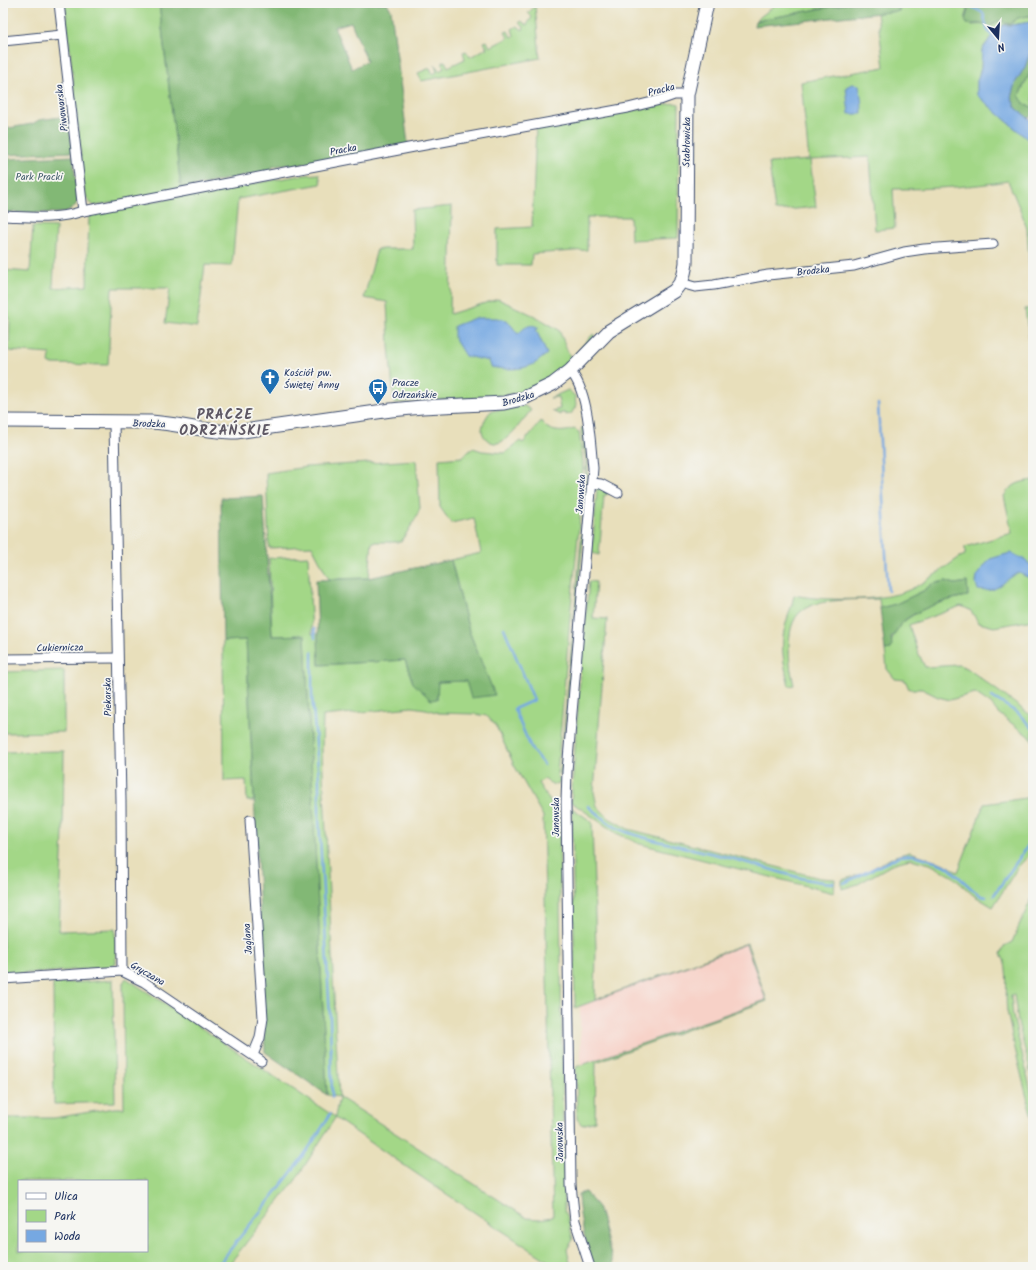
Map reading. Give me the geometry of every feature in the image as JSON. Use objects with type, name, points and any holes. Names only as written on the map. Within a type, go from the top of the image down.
[{"type":"street","name":"Piwowarska","points":[[59,3],[84,211]]},
{"type":"street","name":"Stabłowicka","points":[[681,283],[686,263],[687,95],[707,3]]},
{"type":"street","points":[[3,41],[62,35]]},
{"type":"street","name":"Pracka","points":[[3,216],[54,218],[68,216],[84,211],[326,163],[628,108],[674,95],[687,95]]},
{"type":"street","name":"Brodzka","points":[[3,421],[151,422],[215,432],[236,432],[390,410],[504,403],[522,399],[553,384],[570,371],[609,331],[674,291],[681,283],[695,287],[714,285],[768,275],[854,266],[904,252],[924,249],[993,244]]},
{"type":"street","name":"Janowska","points":[[570,371],[574,376],[582,394],[593,468],[567,771],[566,802],[571,1185],[575,1221],[590,1267]]},
{"type":"street","name":"Piekarska","points":[[114,422],[121,801],[122,970]]},
{"type":"street","points":[[592,483],[601,484],[618,493]]},
{"type":"street","name":"Cukiernicza","points":[[3,659],[118,658]]},
{"type":"street","name":"Jaglana","points":[[250,820],[263,1018],[260,1038],[253,1055]]},
{"type":"street","name":"Gryczana","points":[[3,979],[122,970],[144,982],[261,1061]]},
{"type":"shaded area","points":[[746,944],[766,1001],[581,1066],[580,1006]]},
{"type":"green space","points":[[65,3],[159,3],[181,189],[95,206],[88,200],[84,186]]},
{"type":"green space","points":[[159,3],[387,3],[391,10],[408,144],[288,167],[287,164],[272,167],[272,170],[181,189]],"holes":[[[351,22],[367,61],[352,69],[334,27]]]},
{"type":"green space","points":[[774,3],[850,3],[755,21],[774,6]]},
{"type":"green space","points":[[850,3],[900,3],[899,11],[754,26],[755,21]]},
{"type":"green space","points":[[900,3],[960,3],[968,10],[965,20],[972,25],[994,25],[998,21],[1013,21],[1017,18],[1033,15],[1033,23],[1003,25],[982,49],[981,68],[977,81],[977,95],[1033,144],[1033,355],[1030,345],[1025,309],[1032,308],[1027,229],[1008,181],[951,187],[893,189],[895,228],[875,230],[870,157],[810,160],[816,207],[775,211],[769,163],[809,160],[801,82],[884,67],[877,13],[899,11]]},
{"type":"green space","points":[[960,3],[1033,3],[1033,15],[1018,18],[1010,24],[998,21],[990,26],[967,24],[965,20],[968,10]]},
{"type":"green space","points":[[535,6],[540,58],[421,81],[418,73],[430,68],[433,74],[437,72],[435,65],[439,71],[444,68],[442,62],[445,61],[448,67],[465,59],[463,52],[466,51],[470,57],[487,48],[484,42],[487,41],[490,47],[508,38],[505,32],[508,31],[511,37],[514,36],[512,29],[517,26],[523,30],[524,27],[519,23],[521,21],[527,25],[532,17],[528,13]]},
{"type":"green space","points":[[1033,50],[1033,67],[1019,95],[1025,105],[1033,107],[1033,118],[1031,116],[1028,118],[1016,108],[1011,97],[1015,83]]},
{"type":"green space","points":[[1033,67],[1033,107],[1025,106],[1019,96]]},
{"type":"green space","points":[[674,103],[679,104],[678,238],[631,240],[630,217],[587,217],[587,250],[532,254],[531,265],[497,265],[497,229],[532,227],[536,128]]},
{"type":"green space","points":[[68,116],[73,152],[3,155],[3,129],[32,124],[39,120]]},
{"type":"green space","name":"Park Pracki","points":[[73,156],[78,201],[73,208],[61,213],[3,212],[3,159]]},
{"type":"green space","points":[[319,174],[321,184],[238,199],[232,266],[205,265],[197,327],[165,323],[170,288],[112,288],[108,365],[49,364],[50,354],[9,351],[10,318],[3,317],[3,270],[30,272],[33,226],[56,227],[53,288],[87,286],[89,214],[187,195],[303,175]]},
{"type":"green space","points":[[452,206],[450,314],[498,299],[537,317],[559,330],[570,357],[573,357],[593,334],[595,336],[559,372],[530,389],[494,397],[394,403],[387,302],[364,298],[377,249],[413,249],[412,210]],"holes":[[[507,320],[518,334],[538,328],[536,330],[547,354],[491,367],[489,361]]]},
{"type":"green space","points":[[568,390],[575,396],[576,406],[571,414],[565,415],[565,413],[560,413],[560,415],[552,411],[560,409],[558,397],[550,398]]},
{"type":"green space","points":[[525,406],[531,410],[517,428],[505,440],[495,443],[484,437],[482,428],[491,411]]},
{"type":"green space","points":[[541,421],[548,428],[556,431],[574,429],[579,432],[583,462],[582,496],[557,774],[560,781],[558,785],[552,784],[544,779],[538,783],[559,815],[564,1210],[567,1215],[573,1240],[567,1249],[571,1267],[557,1267],[335,1118],[295,1181],[227,1267],[3,1267],[3,1118],[54,1118],[114,1108],[124,1108],[123,983],[126,978],[335,1117],[339,1097],[327,1095],[305,635],[272,636],[269,558],[308,556],[312,634],[318,634],[319,665],[405,660],[413,683],[437,699],[437,682],[467,681],[494,695],[469,631],[451,560],[481,553],[474,518],[451,523],[440,507],[439,459],[462,457],[473,448],[482,451],[505,453],[520,441],[523,443]],"holes":[[[412,707],[439,713],[487,716],[496,726],[514,765],[543,816],[553,1217],[539,1219],[527,1218],[339,1097],[322,751],[323,716]]]},
{"type":"green space","points":[[582,427],[584,429],[588,462],[587,496],[562,777],[560,773],[585,496],[586,461],[581,429]]},
{"type":"green space","points":[[416,460],[420,508],[416,518],[401,542],[372,542],[369,578],[329,579],[312,546],[269,548],[266,473],[306,467]]},
{"type":"green space","points":[[1033,480],[1033,620],[994,627],[979,623],[970,610],[961,606],[909,625],[917,650],[925,667],[959,665],[967,668],[1032,716],[1033,741],[998,713],[991,704],[975,693],[950,700],[938,697],[922,689],[909,689],[905,680],[895,679],[887,669],[885,650],[890,649],[897,629],[901,624],[924,609],[968,596],[967,582],[955,584],[946,581],[932,584],[923,591],[896,604],[880,608],[879,599],[832,601],[806,608],[798,614],[793,622],[790,632],[789,655],[794,685],[789,686],[784,659],[783,638],[794,595],[836,599],[869,598],[898,594],[916,587],[965,555],[965,547],[1012,533],[1004,496],[1016,484]]},
{"type":"green space","points":[[603,487],[611,492],[604,496],[599,555],[592,553],[597,488]]},
{"type":"green space","points":[[263,496],[272,636],[305,635],[327,1095],[265,1052],[262,953],[246,640],[223,641],[221,498]]},
{"type":"green space","points":[[451,560],[469,631],[495,695],[471,698],[466,681],[438,682],[437,699],[431,700],[413,683],[405,660],[319,665],[316,580],[369,578]]},
{"type":"green space","points":[[589,581],[596,582],[593,618],[607,619],[594,792],[597,806],[609,818],[628,829],[820,878],[835,879],[834,893],[640,844],[616,833],[571,802]]},
{"type":"green space","points":[[946,581],[955,584],[967,582],[968,596],[941,602],[922,610],[905,620],[891,638],[892,645],[890,649],[885,650],[880,608],[896,604],[923,591],[932,584]]},
{"type":"green space","points":[[246,640],[254,801],[247,801],[246,780],[224,781],[223,641]]},
{"type":"green space","points":[[64,670],[64,732],[3,733],[3,672]]},
{"type":"green space","points":[[64,751],[63,832],[59,931],[115,929],[116,963],[107,967],[52,972],[3,974],[3,752]]},
{"type":"green space","points":[[1033,797],[1033,851],[1018,867],[993,907],[973,895],[952,876],[930,864],[910,859],[895,863],[858,884],[842,889],[842,880],[864,873],[895,856],[910,852],[935,860],[958,872],[984,804]]},
{"type":"green space","points":[[572,808],[592,822],[596,949],[595,1000],[747,943],[767,1001],[596,1062],[595,1121],[582,1125],[577,1119],[576,1067],[766,1000],[746,944],[575,1008]]},
{"type":"green space","points":[[1033,895],[1033,1083],[1018,1022],[1014,995],[1011,995],[1013,1016],[1033,1099],[1033,1122],[1007,1011],[1007,974],[1001,954],[1004,946],[1012,942]]},
{"type":"green space","points":[[113,980],[115,1102],[54,1104],[53,984]]},
{"type":"green space","points":[[585,1192],[598,1207],[614,1267],[594,1267],[583,1231],[580,1213],[578,1194]]},
{"type":"water","points":[[1033,23],[1033,50],[1015,83],[1011,97],[1016,108],[1033,122],[1033,144],[977,95],[977,81],[981,68],[982,50],[992,36],[1003,25]]},
{"type":"water","points":[[852,84],[859,85],[862,114],[849,114],[846,87]]},
{"type":"water","points":[[475,318],[497,318],[507,320],[518,334],[527,326],[536,326],[539,328],[536,330],[547,354],[534,364],[513,369],[491,367],[489,361],[465,356],[454,338],[454,326]]},
{"type":"water","points":[[1010,553],[1022,558],[1032,566],[1033,577],[1027,577],[1019,573],[996,588],[985,591],[978,590],[976,583],[977,575],[990,559]]},
{"type":"waterway","points":[[965,3],[983,13],[987,29],[992,36]]},
{"type":"waterway","points":[[878,404],[888,591]]},
{"type":"waterway","points":[[504,628],[534,700],[514,709],[532,750],[544,765]]},
{"type":"waterway","points":[[314,629],[315,638]]},
{"type":"waterway","points":[[312,652],[312,696],[319,779],[319,819],[330,1017],[332,1097]]},
{"type":"waterway","points":[[992,697],[1018,713],[1033,729]]},
{"type":"waterway","points":[[588,806],[613,826],[638,836],[731,858],[809,880],[833,883]]},
{"type":"waterway","points":[[994,895],[1033,840]]},
{"type":"waterway","points":[[844,883],[900,856],[914,855],[932,860],[948,867],[972,889],[981,896],[986,897]]},
{"type":"waterway","points":[[217,1267],[291,1173],[305,1154],[330,1114]]},
{"type":"place","name":"Kościół pw. Świętej Anny","points":[[270,395]]},
{"type":"place","name":"Pracze Odrzańskie","points":[[378,405]]},
{"type":"district","name":"PRACZE ODRZAŃSKIE","points":[[225,422]]}]
